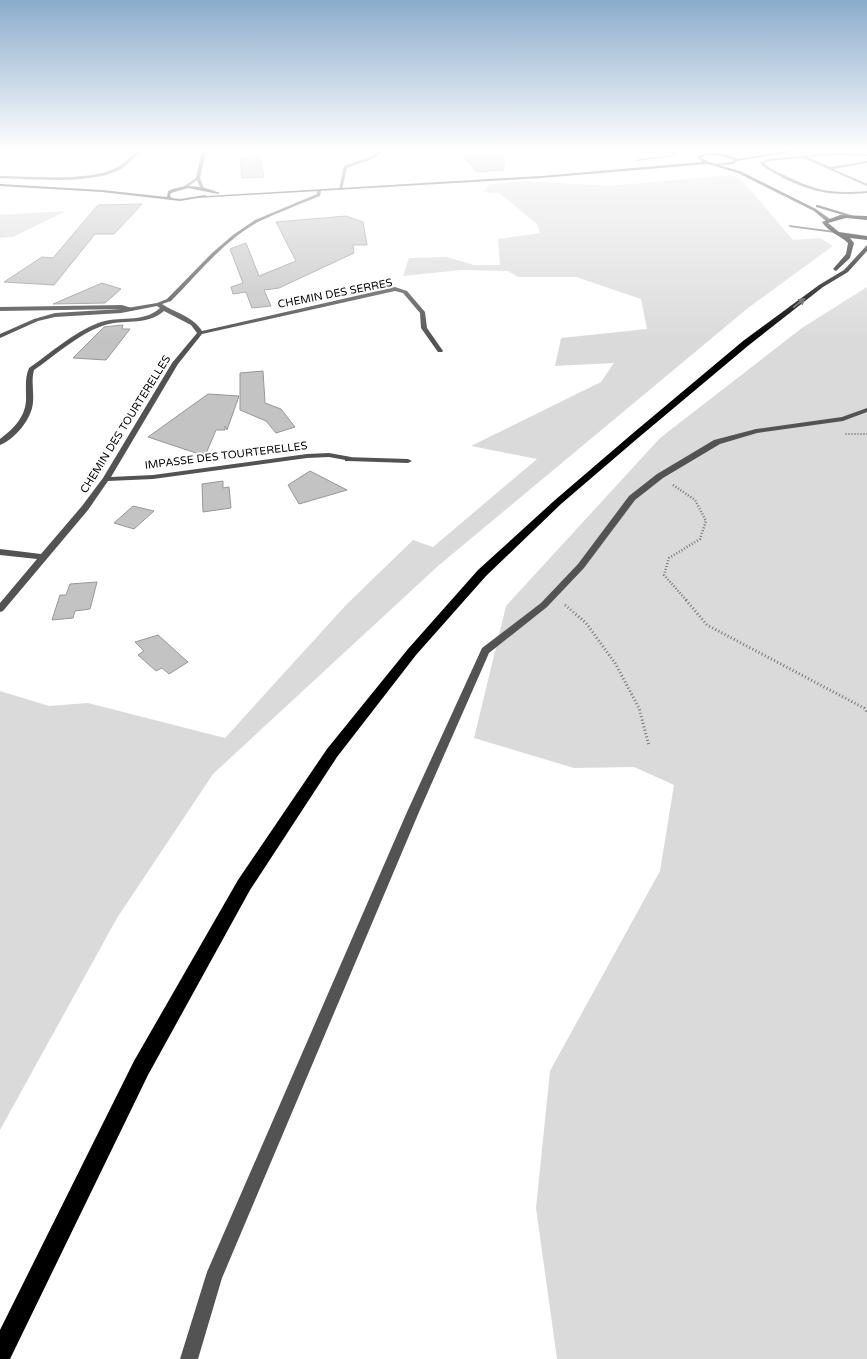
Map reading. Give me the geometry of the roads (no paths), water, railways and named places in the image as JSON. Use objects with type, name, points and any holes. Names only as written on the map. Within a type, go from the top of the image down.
[{"type":"main road","points":[[820,214],[827,221],[827,226],[836,232],[843,235],[867,238]]},
{"type":"main road","points":[[846,214],[866,218]]},
{"type":"main road","points":[[827,221],[852,216]]},
{"type":"main road","points":[[800,292],[835,270],[847,258],[851,249],[851,243],[843,235]]},
{"type":"main road","points":[[0,1354],[141,1068],[244,885],[332,752],[412,652],[482,573],[558,502],[746,343],[821,286],[846,271],[867,247]]},
{"type":"main road","points":[[746,343],[777,310],[792,298]]},
{"type":"street","points":[[0,444],[22,423],[29,407],[27,380],[31,369],[94,327],[107,322],[142,320],[156,316],[161,306],[212,256],[235,236],[257,221],[273,214]]},
{"type":"street","points":[[827,221],[790,226],[836,232]]},
{"type":"street","name":"CHEMIN DES SERRES","points":[[200,333],[395,289],[404,292],[423,312],[424,328],[440,351]]},
{"type":"street","points":[[0,336],[36,320],[55,315],[161,306],[193,323],[199,328],[200,333]]},
{"type":"street","points":[[0,309],[122,307],[132,309]]},
{"type":"street","name":"CHEMIN DES TOURTERELLES","points":[[0,609],[42,556],[85,508],[106,479],[175,363],[200,333]]},
{"type":"street","points":[[189,1359],[213,1278],[409,821],[485,651],[544,605],[581,566],[632,498],[660,476],[717,442],[756,431],[843,419],[867,410]]},
{"type":"street","name":"IMPASSE DES TOURTERELLES","points":[[106,479],[153,477],[307,456],[329,455],[348,459],[408,461]]},
{"type":"street","points":[[0,552],[42,556]]}]
